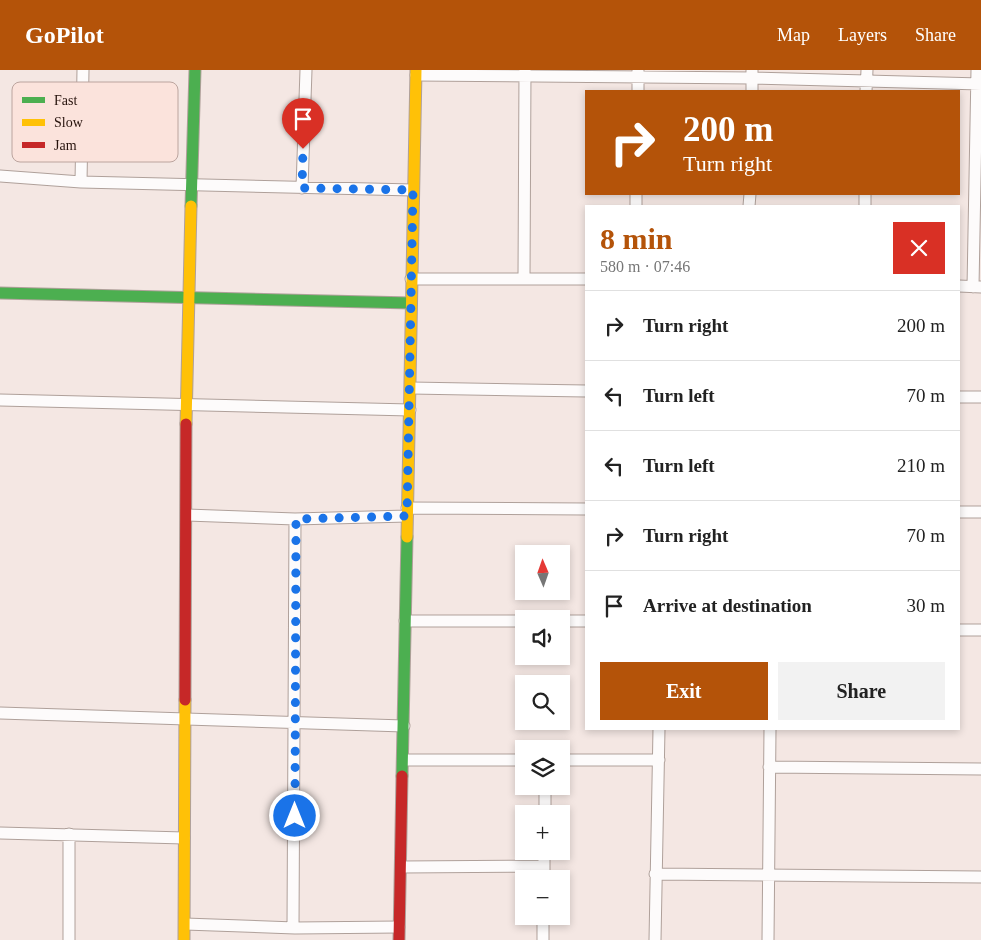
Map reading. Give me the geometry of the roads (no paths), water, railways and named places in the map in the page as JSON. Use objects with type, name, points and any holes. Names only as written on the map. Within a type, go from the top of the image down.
[{"type":"street","points":[[184,940],[186,404],[195,70]]},
{"type":"street","points":[[302,188],[306,70]]},
{"type":"street","points":[[960,286],[977,287],[979,84],[977,70]]},
{"type":"street","points":[[399,940],[402,867],[416,72],[752,74],[866,81],[979,84]]},
{"type":"street","points":[[524,278],[525,73]]},
{"type":"street","points":[[638,74],[638,90]]},
{"type":"street","points":[[752,74],[752,90]]},
{"type":"street","points":[[81,182],[82,162]]},
{"type":"street","points":[[0,176],[81,182],[193,186],[413,190]]},
{"type":"street","points":[[411,279],[585,279]]},
{"type":"street","points":[[0,293],[411,302]]},
{"type":"street","points":[[411,388],[585,391]]},
{"type":"street","points":[[960,397],[981,397]]},
{"type":"street","points":[[0,400],[410,410]]},
{"type":"street","points":[[186,515],[296,519],[407,512],[585,509]]},
{"type":"street","points":[[960,512],[981,512]]},
{"type":"street","points":[[294,928],[296,519]]},
{"type":"street","points":[[405,621],[515,621]]},
{"type":"street","points":[[570,621],[585,621]]},
{"type":"street","points":[[960,630],[981,630]]},
{"type":"street","points":[[0,712],[404,726]]},
{"type":"street","points":[[655,940],[659,730]]},
{"type":"street","points":[[768,940],[770,730]]},
{"type":"street","points":[[404,760],[515,760]]},
{"type":"street","points":[[570,760],[659,760]]},
{"type":"street","points":[[770,768],[981,769]]},
{"type":"street","points":[[0,833],[184,838]]},
{"type":"street","points":[[69,834],[69,940]]},
{"type":"street","points":[[544,860],[544,870]]},
{"type":"street","points":[[402,867],[544,866]]},
{"type":"street","points":[[656,874],[981,877]]},
{"type":"street","points":[[185,924],[294,928],[399,928]]},
{"type":"street","points":[[543,925],[543,940]]}]
